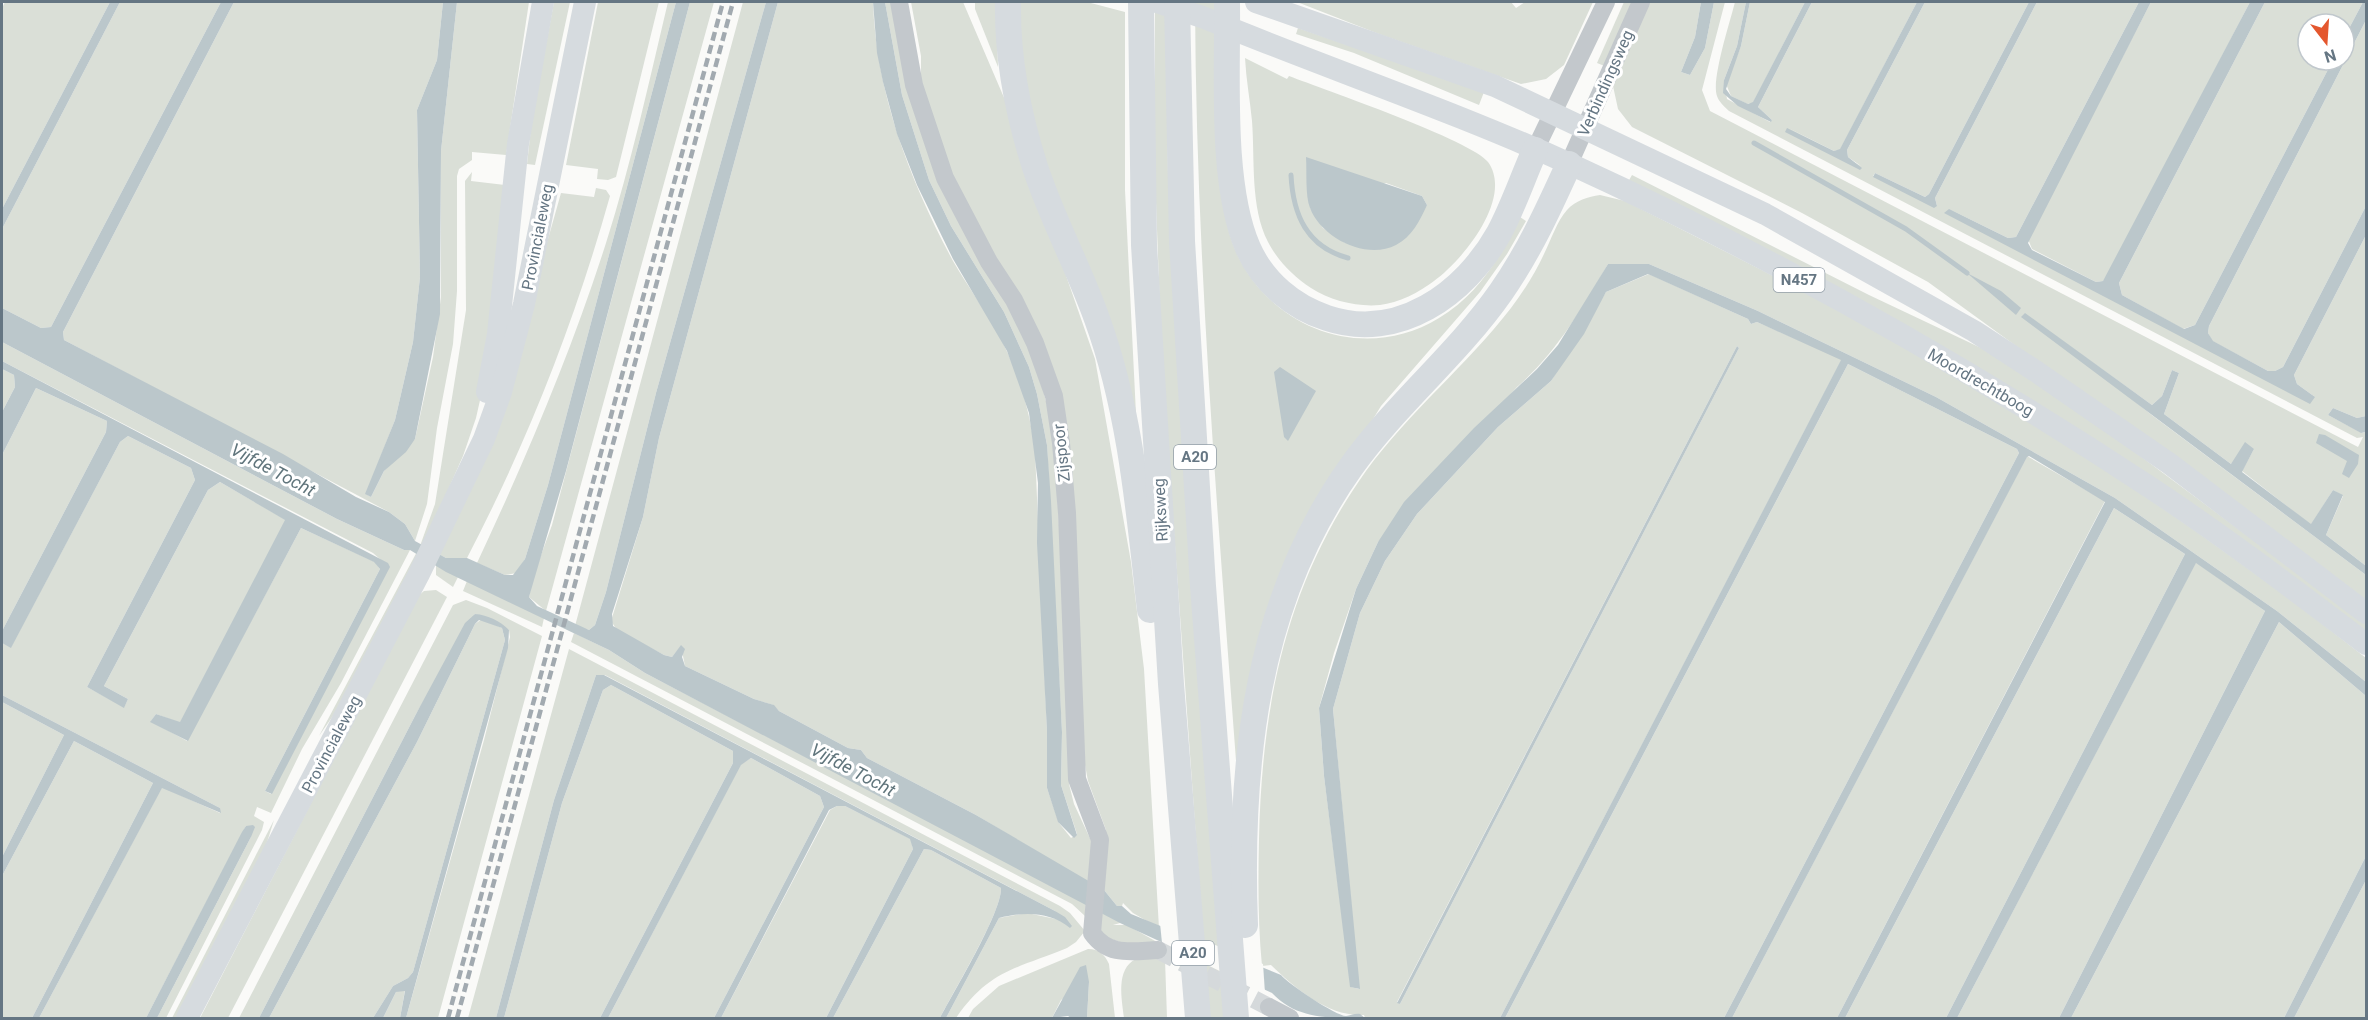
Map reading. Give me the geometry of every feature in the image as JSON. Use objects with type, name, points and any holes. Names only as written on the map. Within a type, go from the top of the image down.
[{"type":"highway","name":"A20","points":[[1008,2],[1007,39],[1015,89],[1035,168],[1097,320],[1121,403],[1137,493],[1155,654],[1171,684]]},
{"type":"highway","name":"Rijksweg","points":[[1142,2],[1144,245],[1171,684],[1198,1018]]},
{"type":"highway","name":"A20","points":[[1177,2],[1183,253],[1203,585],[1236,918],[1259,1013]]},
{"type":"highway","points":[[1227,2],[1230,164],[1235,208],[1249,250],[1267,278],[1288,299],[1308,312],[1334,321],[1363,325],[1394,322],[1420,313],[1444,296],[1478,263],[1499,233],[1535,150]]},
{"type":"highway","name":"A20","points":[[1236,1018],[1236,918],[1245,799],[1257,695],[1276,623],[1299,560],[1328,501],[1353,465],[1501,292],[1541,224],[1569,164]]},
{"type":"main road","name":"Provincialeweg","points":[[470,466],[498,334],[518,144],[543,2]]},
{"type":"main road","name":"Provincialeweg","points":[[187,1018],[424,564],[484,440],[501,392],[524,304],[585,2]]},
{"type":"main road","name":"N457","points":[[1157,2],[1569,164]]},
{"type":"main road","name":"N457","points":[[1265,5],[1495,86],[1586,127],[1765,214],[1974,331],[2151,451],[2367,613]]},
{"type":"main road","name":"Moordrechtboog","points":[[1569,164],[1719,237],[1898,333],[2025,407],[2163,496],[2367,644]]},
{"type":"street","name":"Zijspoor","points":[[899,2],[914,85],[945,178],[989,262],[1014,300],[1035,343],[1054,396],[1067,513],[1077,779],[1100,840],[1092,933],[1106,948],[1116,952],[1158,950]]},
{"type":"street","name":"Verbindingsweg","points":[[1535,150],[1606,2]]},
{"type":"street","name":"Verbindingsweg","points":[[1569,164],[1641,2]]},
{"type":"street","points":[[1259,1013],[1290,1018]]},
{"type":"shaded area","points":[[5,2],[110,2],[2,209],[2,8]]},
{"type":"shaded area","points":[[120,2],[221,2],[51,327],[41,328],[2,308],[2,229]]},
{"type":"shaded area","points":[[234,2],[443,2],[437,60],[417,110],[420,277],[413,342],[395,420],[366,494],[371,497],[384,471],[415,439],[433,357],[441,297],[441,151],[457,2],[529,2],[506,155],[472,152],[472,160],[459,169],[457,176],[457,291],[453,344],[437,428],[427,504],[415,541],[405,524],[389,512],[64,340],[63,332]]},
{"type":"shaded area","points":[[554,2],[570,2],[535,165],[527,164],[532,119]]},
{"type":"shaded area","points":[[598,2],[659,2],[616,177],[608,180],[597,179],[598,169],[566,165]]},
{"type":"shaded area","points":[[668,2],[676,2],[548,485],[525,559],[517,573],[505,575],[477,563],[547,405],[606,243],[624,183]]},
{"type":"shaded area","points":[[690,2],[714,2],[546,611],[529,597],[533,577],[552,525]]},
{"type":"shaded area","points":[[743,2],[766,2],[656,393],[606,592],[595,625],[589,630],[575,626]]},
{"type":"shaded area","points":[[778,2],[873,2],[881,70],[888,103],[910,168],[937,231],[1004,344],[1016,374],[1030,420],[1035,451],[1047,731],[1047,788],[1059,823],[1071,838],[1077,834],[1061,785],[1062,732],[1047,445],[1037,394],[1029,367],[1004,312],[951,226],[929,180],[902,95],[885,2],[893,2],[906,77],[1038,369],[1054,434],[1070,728],[1069,784],[1074,804],[1094,847],[1089,883],[976,815],[867,758],[861,750],[848,748],[779,711],[773,705],[754,699],[685,666],[681,646],[672,657],[664,655],[617,630],[611,621],[643,517],[659,438]]},
{"type":"shaded area","points":[[911,2],[963,2],[1005,100],[1095,359],[1131,562],[1144,669],[1159,928],[1133,913],[1123,903],[1122,906],[1117,906],[1104,890],[1106,830],[1088,781],[1085,765],[1068,435],[947,170],[921,88],[921,56]]},
{"type":"shaded area","points":[[975,2],[996,2],[998,67],[975,9]]},
{"type":"shaded area","points":[[1015,2],[1087,2],[1125,12],[1125,190],[1138,455],[1030,120]]},
{"type":"shaded area","points":[[1155,2],[1166,2],[1168,175],[1225,1018],[1209,1018],[1162,365],[1155,175]]},
{"type":"shaded area","points":[[1195,2],[1216,2],[1220,176],[1228,228],[1240,260],[1259,288],[1283,310],[1311,327],[1342,336],[1374,338],[1407,333],[1439,318],[1465,298],[1487,274],[1520,217],[1526,221],[1507,254],[1480,292],[1381,406],[1339,475],[1237,774],[1204,291],[1199,195]]},
{"type":"shaded area","points":[[1297,2],[1511,2],[1516,8],[1525,2],[1593,2],[1564,65],[1546,79],[1521,84],[1379,34]]},
{"type":"shaded area","points":[[1624,2],[1636,2],[1607,67],[1597,63]]},
{"type":"shaded area","points":[[1648,2],[1701,2],[1695,37],[1681,72],[1690,75],[1705,48],[1714,2],[1725,2],[1702,90],[1710,111],[2358,447],[2363,437],[2357,438],[1729,111],[1717,96],[1719,64],[1735,2],[1746,2],[1737,46],[1724,80],[1727,99],[1770,122],[1772,120],[1758,107],[1812,2],[1917,2],[1840,150],[1834,151],[1788,128],[1861,166],[1848,157],[1847,150],[1925,2],[2029,2],[1929,194],[1925,197],[1875,173],[1873,176],[1937,206],[1935,198],[2037,2],[2139,2],[2016,237],[2008,238],[1949,209],[2315,397],[2297,384],[2294,375],[2366,235],[2366,416],[2357,418],[2333,408],[2328,415],[2362,433],[2366,432],[2366,566],[2326,535],[2343,496],[2333,490],[2311,525],[2242,471],[2254,449],[2231,464],[2164,414],[2179,373],[2172,370],[2162,396],[2152,405],[2025,314],[2153,416],[2366,575],[2366,600],[1928,282],[1802,213],[1632,127],[1618,109],[1613,86]]},
{"type":"shaded area","points":[[1750,2],[1805,2],[1753,103],[1747,104],[1731,96],[1726,84],[1741,46]]},
{"type":"shaded area","points":[[2151,2],[2250,2],[2109,274],[2103,281],[2096,282],[2032,249],[2028,239]]},
{"type":"shaded area","points":[[2265,2],[2363,2],[2356,15],[2356,12],[2296,12],[2296,72],[2327,72],[2195,325],[2183,329],[2122,295],[2119,283]]},
{"type":"shaded area","points":[[2366,20],[2366,206],[2283,367],[2275,371],[2268,371],[2212,341],[2208,333],[2209,326],[2339,72],[2356,72],[2356,39]]},
{"type":"shaded area","points":[[1298,28],[1484,92],[1479,105],[1354,53],[1296,34]]},
{"type":"shaded area","points":[[1245,58],[1287,79],[1289,76],[1427,129],[1477,153],[1488,162],[1494,177],[1494,193],[1490,210],[1470,244],[1445,272],[1422,289],[1387,304],[1353,304],[1319,293],[1281,262],[1268,242],[1258,214]],"holes":[[[1386,183],[1422,196],[1427,205],[1345,243],[1323,228],[1310,208]]]},
{"type":"shaded area","points":[[472,172],[471,181],[505,185],[485,378],[476,418],[463,456],[425,542],[337,710],[319,736],[420,546],[435,504],[466,310],[465,181]]},
{"type":"shaded area","points":[[1632,175],[1869,295],[1998,356],[2077,409],[2366,624],[2366,633],[2277,564],[1628,182]]},
{"type":"shaded area","points":[[596,188],[606,190],[610,196],[581,289],[548,381],[510,470],[467,558],[446,558],[440,555],[530,303],[561,193],[594,197]]},
{"type":"shaded area","points":[[1600,195],[1625,201],[1804,292],[1929,361],[2059,440],[2185,523],[2366,658],[2366,682],[2277,611],[2115,498],[1936,397],[1758,311],[1649,264],[1608,264],[1578,314],[1544,360],[1378,542],[1356,589],[1334,653],[1319,708],[1324,776],[1351,987],[1359,989],[1333,709],[1360,613],[1385,561],[1417,514],[1498,427],[1551,381],[1606,292],[1649,274],[1748,319],[1751,324],[1757,322],[1842,359],[1500,1018],[1365,1018],[1364,1015],[1338,1011],[1313,999],[1271,965],[1262,966],[1259,919],[1259,839],[1266,740],[1273,693],[1298,601],[1316,557],[1339,513],[1366,471],[1383,449],[1511,308],[1533,275],[1563,214],[1578,201]],"holes":[[[1737,346],[1739,348],[1400,1004],[1397,1002]]]},
{"type":"shaded area","points":[[2,342],[337,519],[404,550],[410,550],[341,683],[302,749],[271,813],[257,807],[254,816],[264,822],[262,830],[166,1018],[157,1018],[251,837],[246,826],[146,1018],[39,1018],[162,787],[220,813],[220,808],[2,695],[2,643],[11,647],[120,442],[128,436],[191,468],[195,480],[87,687],[124,707],[128,699],[104,686],[208,490],[220,482],[286,520],[180,723],[156,714],[151,721],[187,741],[301,528],[375,562],[380,569],[265,791],[271,794],[389,567],[373,553],[2,361]]},
{"type":"shaded area","points":[[1848,364],[2017,449],[2019,453],[1724,1018],[1505,1018]]},
{"type":"shaded area","points":[[2,369],[14,375],[15,387],[2,412]]},
{"type":"shaded area","points":[[36,388],[107,421],[106,432],[2,631],[2,455]]},
{"type":"shaded area","points":[[2027,456],[2105,501],[1837,1018],[1732,1018]]},
{"type":"shaded area","points":[[2114,508],[2185,554],[1946,1018],[1845,1018]]},
{"type":"shaded area","points":[[2196,562],[2265,611],[2059,1018],[1957,1018]]},
{"type":"shaded area","points":[[436,564],[458,577],[453,587],[436,575]]},
{"type":"shaded area","points":[[467,581],[544,618],[542,627],[463,591]]},
{"type":"shaded area","points":[[436,590],[447,597],[228,1018],[200,1018],[418,596],[424,591]]},
{"type":"shaded area","points":[[466,600],[542,636],[438,1018],[406,1018],[484,740],[510,637],[509,630],[475,614],[416,714],[259,1018],[239,1018],[453,605]]},
{"type":"shaded area","points":[[482,619],[502,628],[505,640],[413,972],[408,978],[393,986],[373,1018],[269,1018],[417,742],[475,624]]},
{"type":"shaded area","points":[[2279,622],[2366,696],[2366,856],[2284,1018],[2071,1018]]},
{"type":"shaded area","points":[[574,633],[609,650],[645,673],[1086,903],[1085,916],[1072,904],[571,642]]},
{"type":"shaded area","points":[[569,649],[1060,906],[1070,913],[1085,931],[1076,942],[1067,948],[992,980],[968,1002],[956,1018],[946,1018],[999,918],[1027,913],[1061,920],[1055,911],[605,675],[596,675],[554,800],[496,1018],[468,1018]]},
{"type":"shaded area","points":[[611,685],[733,751],[733,763],[600,1018],[504,1018],[562,803],[603,690]]},
{"type":"shaded area","points":[[2,702],[64,735],[2,857]]},
{"type":"shaded area","points":[[74,741],[153,783],[32,1018],[2,1018],[2,876]]},
{"type":"shaded area","points":[[751,758],[820,796],[824,807],[714,1018],[608,1018],[741,764]]},
{"type":"shaded area","points":[[837,806],[845,806],[911,839],[913,849],[826,1018],[721,1018],[830,810]]},
{"type":"shaded area","points":[[274,820],[264,852],[178,1018],[172,1018]]},
{"type":"shaded area","points":[[924,849],[931,850],[1001,888],[994,915],[965,972],[940,1018],[833,1018]]},
{"type":"shaded area","points":[[2366,880],[2366,1018],[2294,1018]]},
{"type":"shaded area","points":[[1101,911],[1119,920],[1120,923],[1113,925],[1127,925],[1157,942],[1128,945],[1103,936],[1100,927]]},
{"type":"shaded area","points":[[1088,949],[1101,953],[1109,964],[1115,1018],[1087,1018],[1089,982],[1061,1000],[1052,1018],[968,1018],[973,1009],[999,986]]},
{"type":"shaded area","points":[[1136,959],[1165,959],[1167,1018],[1124,1018],[1121,994],[1122,977],[1129,964]]},
{"type":"shaded area","points":[[405,990],[400,1018],[383,1018],[396,992]]},
{"type":"water","points":[[110,2],[120,2],[2,229],[2,209]]},
{"type":"water","name":"Vijfde Tocht","points":[[221,2],[234,2],[63,332],[64,340],[283,454],[356,497],[389,512],[405,524],[415,541],[446,558],[467,558],[505,575],[513,575],[525,559],[548,485],[676,2],[690,2],[566,471],[529,597],[537,606],[589,630],[595,625],[606,592],[656,393],[766,2],[778,2],[659,438],[643,517],[612,614],[613,626],[664,655],[672,657],[681,645],[685,649],[682,657],[685,666],[754,699],[774,705],[779,711],[848,748],[861,750],[867,758],[976,815],[1104,890],[1117,906],[1122,906],[1131,914],[1281,975],[1292,985],[1341,1015],[1360,1014],[1365,1018],[1327,1017],[1303,1013],[1282,1002],[1272,993],[1120,923],[645,673],[609,650],[446,572],[410,550],[404,550],[337,519],[2,342],[2,308],[41,328],[51,327]]},
{"type":"water","points":[[443,2],[457,2],[441,151],[440,314],[415,439],[406,452],[384,471],[371,497],[365,494],[395,420],[413,342],[420,277],[417,110],[437,60]]},
{"type":"water","points":[[873,2],[885,2],[902,95],[929,180],[951,226],[1004,312],[1029,367],[1037,394],[1047,445],[1051,501],[1062,732],[1061,785],[1077,835],[1074,838],[1058,822],[1047,788],[1047,731],[1037,543],[1038,483],[1029,413],[1007,351],[953,259],[917,185],[897,134],[877,53]]},
{"type":"water","points":[[1701,2],[1714,2],[1705,48],[1690,75],[1681,72],[1695,37]]},
{"type":"water","points":[[1746,2],[1750,2],[1741,46],[1726,89],[1731,96],[1748,104],[1753,102],[1805,2],[1812,2],[1758,107],[1772,120],[1771,122],[1738,106],[1723,93],[1724,80],[1737,46]]},
{"type":"water","points":[[1917,2],[1925,2],[1847,150],[1848,157],[1862,168],[1860,170],[1785,132],[1787,128],[1834,151],[1840,149]]},
{"type":"water","points":[[2029,2],[2037,2],[1935,198],[1937,206],[1934,208],[1873,177],[1875,173],[1925,197],[1929,194]]},
{"type":"water","points":[[2139,2],[2151,2],[2028,243],[2032,250],[2096,282],[2103,281],[2250,2],[2265,2],[2119,283],[2122,295],[2184,329],[2195,325],[2327,72],[2339,72],[2209,326],[2208,333],[2213,341],[2268,371],[2275,371],[2283,367],[2366,206],[2366,235],[2294,375],[2297,384],[2315,397],[2310,404],[1944,213],[1949,209],[2008,238],[2016,237]]},
{"type":"water","points":[[2363,2],[2366,2],[2366,20],[2356,39],[2356,15]]},
{"type":"water","points":[[1306,157],[1422,196],[1427,205],[1411,233],[1396,245],[1372,250],[1347,244],[1324,229],[1310,208]]},
{"type":"water","points":[[1608,264],[1649,264],[1758,311],[1936,397],[2115,498],[2277,611],[2366,682],[2366,696],[2279,622],[2071,1018],[2059,1018],[2265,611],[2196,563],[1957,1018],[1946,1018],[2185,554],[2114,508],[1845,1018],[1837,1018],[2105,502],[2029,456],[1732,1018],[1724,1018],[2019,453],[2017,449],[1848,364],[1505,1018],[1500,1018],[1841,360],[1757,322],[1751,324],[1748,319],[1648,274],[1606,292],[1584,334],[1551,381],[1498,427],[1417,514],[1385,561],[1360,613],[1333,709],[1360,989],[1350,987],[1324,776],[1319,708],[1356,589],[1378,542],[1404,502],[1474,428],[1537,369],[1558,345]]},
{"type":"water","points":[[1967,273],[2001,291],[2021,308],[2016,315]]},
{"type":"water","points":[[2025,313],[2152,405],[2162,396],[2172,370],[2179,373],[2164,414],[2231,464],[2245,442],[2254,449],[2242,472],[2311,524],[2333,490],[2343,495],[2326,535],[2366,566],[2366,575],[2021,317]]},
{"type":"water","points":[[1737,346],[1739,348],[1400,1004],[1397,1003]]},
{"type":"water","points":[[2,361],[388,563],[390,567],[272,794],[265,791],[380,569],[374,562],[301,528],[188,741],[150,722],[156,714],[180,722],[285,520],[220,482],[208,490],[104,686],[128,699],[124,708],[87,687],[195,480],[191,468],[128,436],[120,442],[11,648],[2,643],[2,631],[106,432],[107,421],[36,388],[2,455],[2,412],[15,387],[14,375],[2,369]]},
{"type":"water","points":[[1280,367],[1316,391],[1288,441],[1284,437],[1274,372]]},
{"type":"water","points":[[2333,408],[2357,418],[2366,416],[2366,432],[2361,433],[2328,415]]},
{"type":"water","points":[[2319,434],[2325,435],[2359,455],[2358,464],[2349,478],[2342,474],[2347,461],[2316,443]]},
{"type":"water","points":[[475,614],[494,619],[509,630],[508,648],[406,1018],[400,1018],[405,991],[396,992],[383,1018],[373,1018],[393,986],[408,978],[413,972],[505,640],[502,628],[479,620],[417,742],[269,1018],[259,1018],[416,714],[465,623]]},
{"type":"water","points":[[596,675],[604,675],[1055,911],[1065,917],[1072,926],[1070,928],[1054,918],[1036,914],[999,918],[946,1018],[940,1018],[986,933],[994,915],[1001,888],[931,850],[924,849],[833,1018],[826,1018],[913,849],[910,839],[845,806],[837,806],[829,810],[721,1018],[714,1018],[824,807],[820,796],[751,758],[741,765],[608,1018],[600,1018],[733,763],[733,751],[611,685],[603,690],[562,803],[504,1018],[496,1018],[554,800]]},
{"type":"water","points":[[2,695],[220,808],[221,813],[162,788],[39,1018],[32,1018],[153,783],[74,741],[2,876],[2,857],[64,735],[2,702]]},
{"type":"water","points":[[246,826],[255,827],[251,837],[157,1018],[146,1018],[242,832]]},
{"type":"water","points":[[2366,856],[2366,880],[2294,1018],[2284,1018]]},
{"type":"water","points":[[1086,965],[1089,982],[1087,1018],[1068,1016],[1052,1018],[1080,967]]},
{"type":"pier","points":[[1160,923],[1263,964],[1265,993],[1162,943]]},
{"type":"waterway","points":[[1754,143],[1906,229],[1967,273]]},
{"type":"waterway","points":[[1291,175],[1295,203],[1305,227],[1322,246],[1348,258]]},
{"type":"tunnel","points":[[1158,950],[1269,1007]]},
{"type":"railway","points":[[448,1018],[723,2]]},
{"type":"railway","points":[[457,1018],[733,2]]}]
